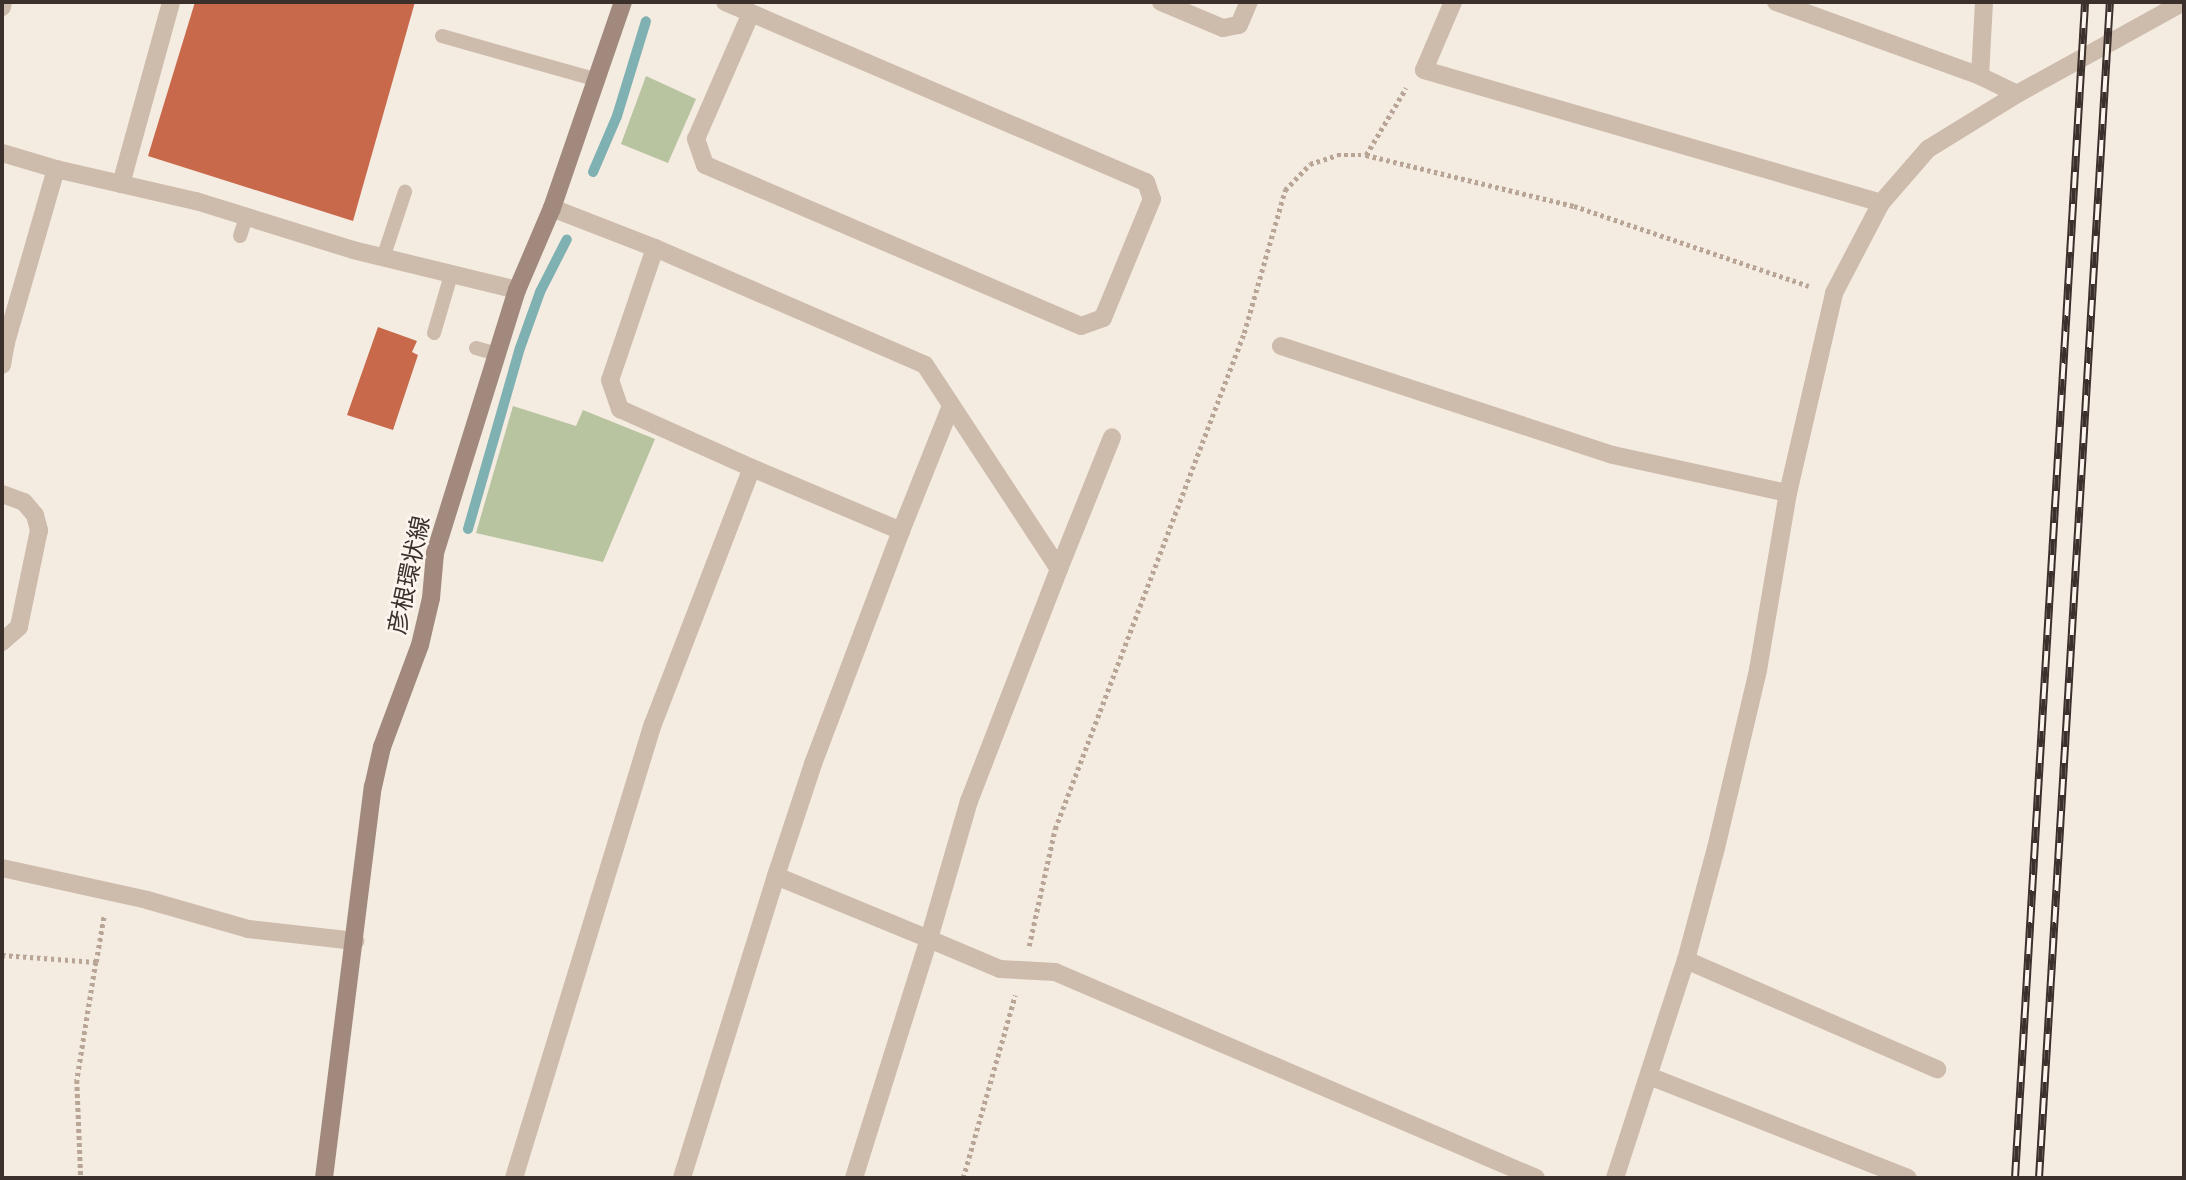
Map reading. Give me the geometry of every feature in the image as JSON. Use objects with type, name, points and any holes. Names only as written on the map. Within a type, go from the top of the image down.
[{"type":"main road","name":"彦根環状線","points":[[324,1178],[373,787],[379,760],[420,645],[431,598],[435,553],[517,290],[552,208],[623,2]]},
{"type":"street","points":[[2,8],[4,2]]},
{"type":"street","points":[[121,184],[172,2]]},
{"type":"street","points":[[725,2],[751,13],[1146,182],[1152,199],[1103,318],[1081,326],[705,164],[696,139],[751,13]]},
{"type":"street","points":[[1161,2],[1223,28],[1239,24],[1250,2]]},
{"type":"street","points":[[1453,2],[1424,70],[1881,204]]},
{"type":"street","points":[[1776,2],[1980,76],[2017,94]]},
{"type":"street","points":[[1980,76],[1984,2]]},
{"type":"street","points":[[1615,1178],[1643,1082],[1686,960],[1758,670],[1788,493],[1834,293],[1881,204],[1928,149],[2017,94],[2184,2]]},
{"type":"street","points":[[2,153],[56,169],[196,201],[383,258],[517,290]]},
{"type":"street","points":[[2,365],[4,341],[56,169]]},
{"type":"street","points":[[552,208],[655,247],[925,365],[1059,569]]},
{"type":"street","points":[[655,247],[610,380],[620,409],[901,531]]},
{"type":"street","points":[[1282,346],[1613,455],[1788,493]]},
{"type":"street","points":[[682,1178],[813,764],[951,406]]},
{"type":"street","points":[[854,1178],[970,801],[1112,437]]},
{"type":"street","points":[[514,1178],[653,724],[752,468]]},
{"type":"street","points":[[2,494],[24,502],[35,515],[39,530],[19,627],[2,642]]},
{"type":"street","points":[[2,868],[107,891],[248,929],[355,941]]},
{"type":"street","points":[[776,876],[1000,969],[1055,972],[1536,1178]]},
{"type":"street","points":[[1686,960],[1937,1069]]},
{"type":"street","points":[[1643,1082],[1908,1178]]},
{"type":"lane","points":[[442,36],[598,80]]},
{"type":"lane","points":[[383,258],[405,192]]},
{"type":"lane","points":[[240,236],[246,217]]},
{"type":"lane","points":[[434,333],[451,275]]},
{"type":"lane","points":[[476,348],[497,354]]},
{"type":"path","points":[[1366,155],[1407,86],[1424,70]]},
{"type":"path","points":[[963,1178],[1024,970],[1055,829],[1244,333],[1285,190],[1310,164],[1337,155],[1366,155],[1574,205],[1834,293]]},
{"type":"path","points":[[81,1178],[77,1080],[107,891]]},
{"type":"path","points":[[2,955],[96,962]]},
{"type":"green space","points":[[646,76],[696,99],[668,163],[621,144]]},
{"type":"green space","points":[[513,406],[576,426],[583,410],[655,439],[603,562],[476,533]]},
{"type":"building","points":[[195,2],[415,2],[353,221],[148,156]]},
{"type":"building","points":[[378,327],[417,341],[412,352],[418,355],[393,430],[347,415]]},
{"type":"waterway","points":[[593,172],[617,116],[646,21]]},
{"type":"waterway","points":[[468,529],[520,348],[540,292],[567,239]]},
{"type":"railway","points":[[2015,1178],[2085,2]]},
{"type":"railway","points":[[2039,1178],[2110,2]]}]
